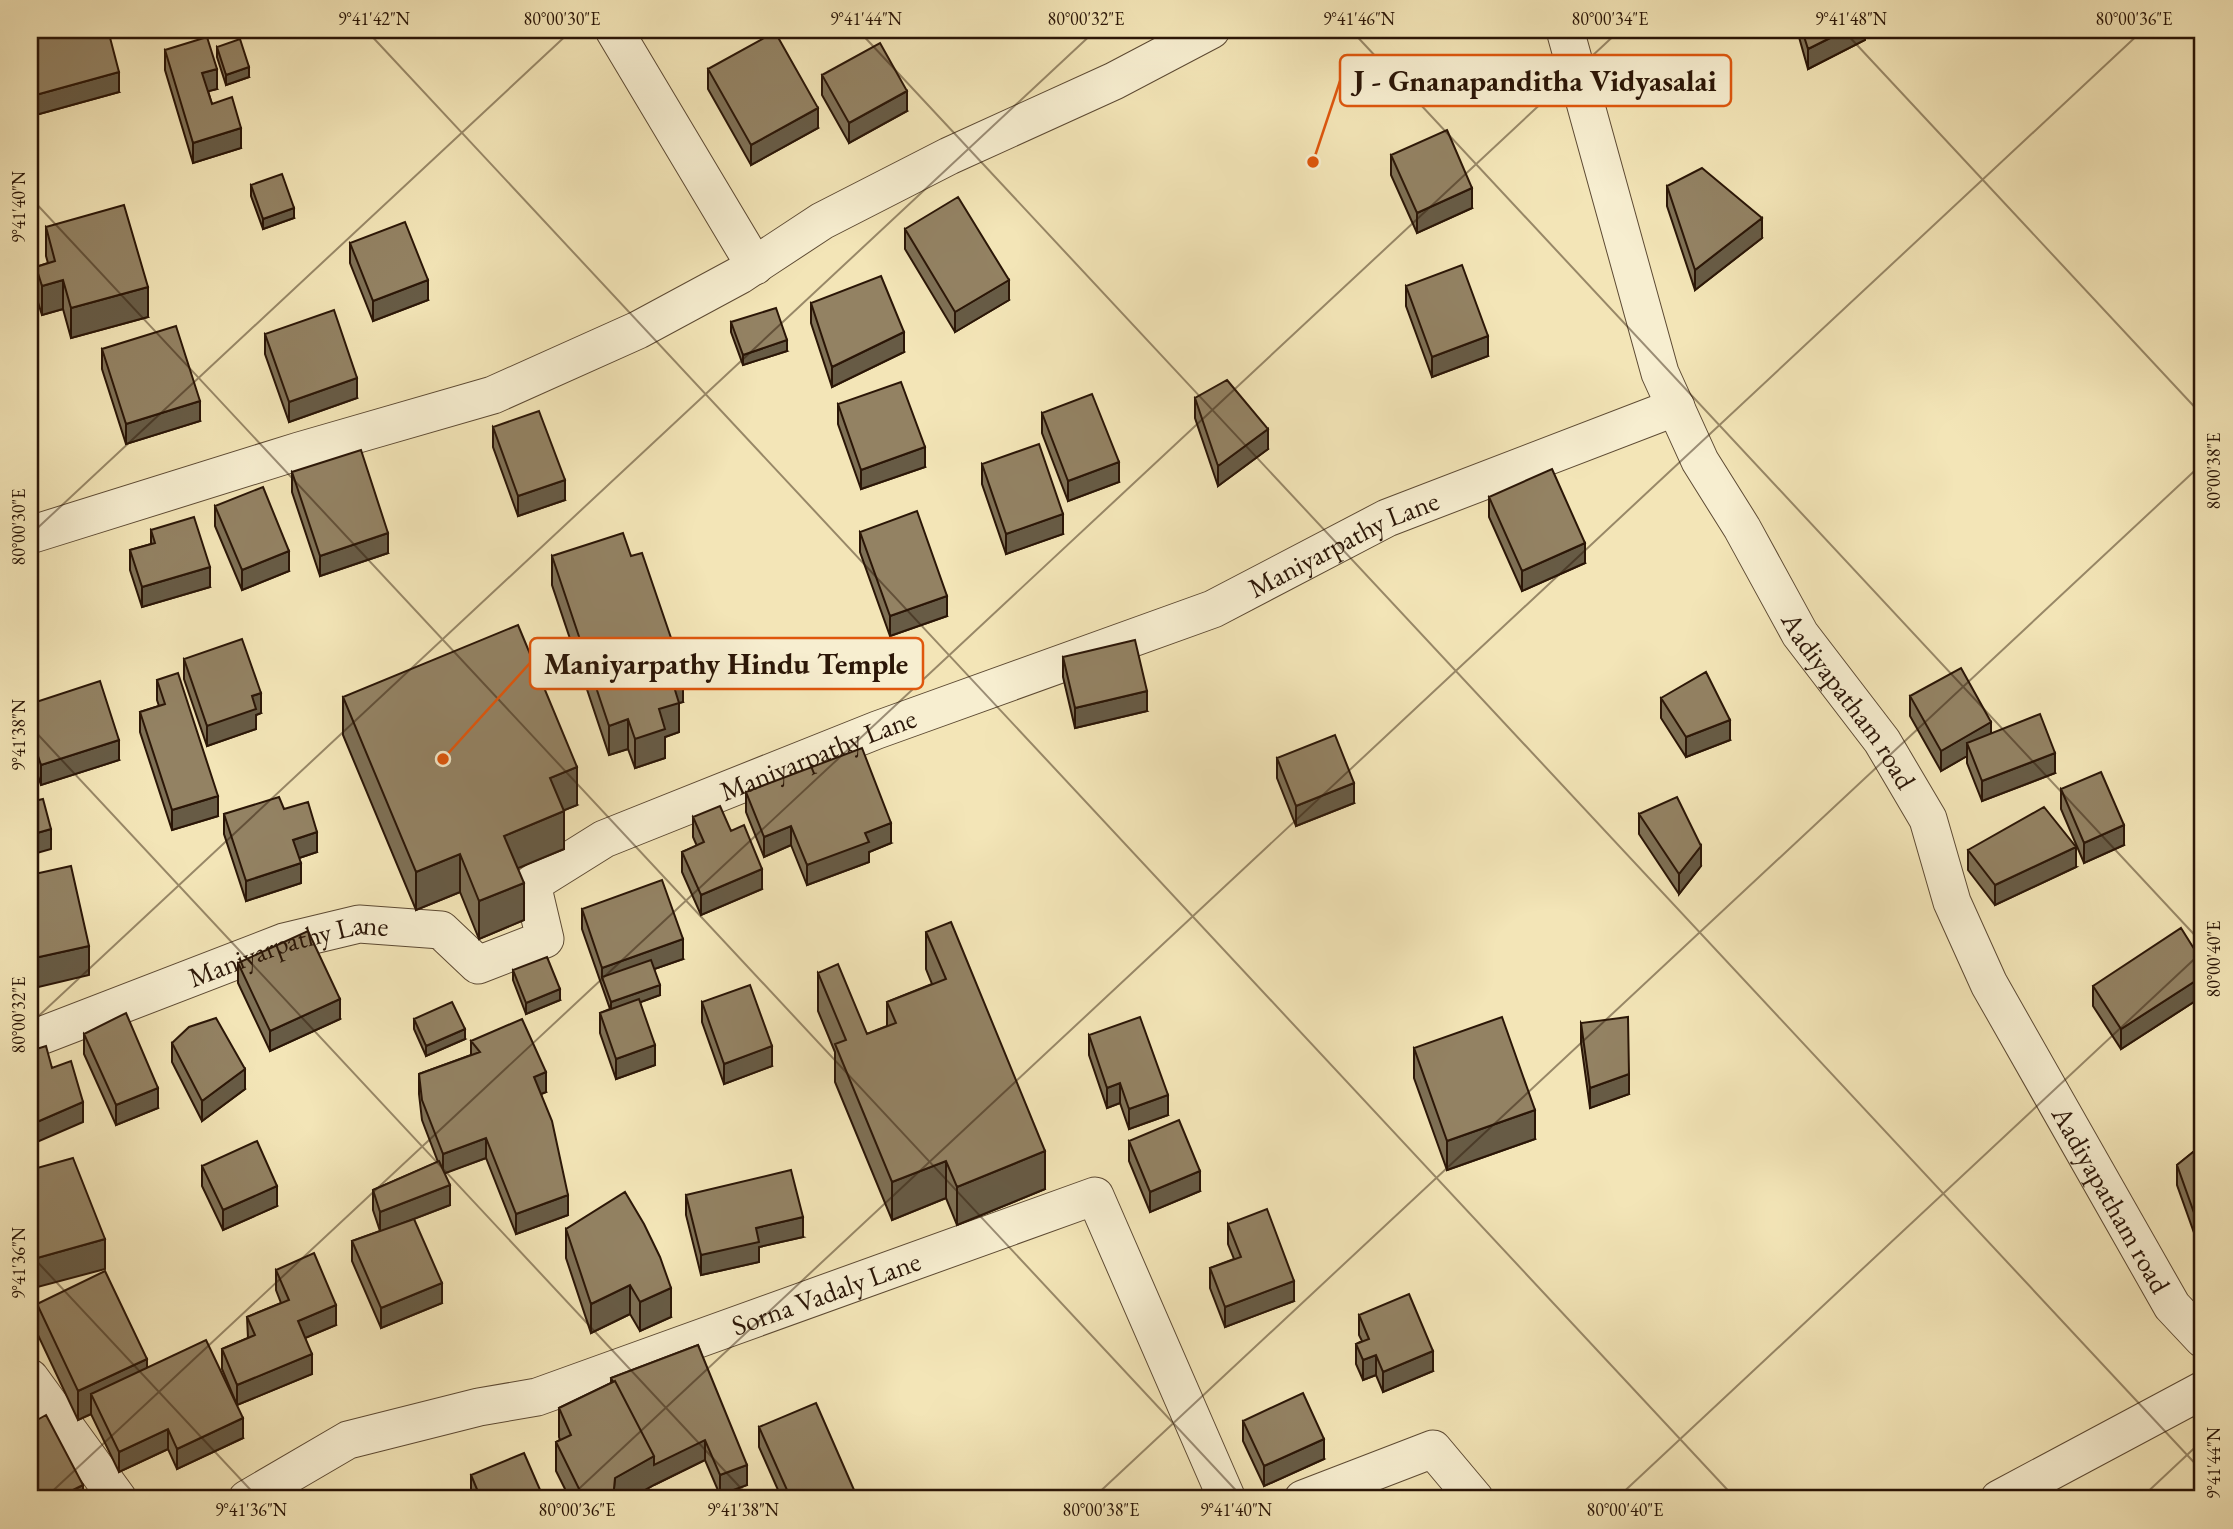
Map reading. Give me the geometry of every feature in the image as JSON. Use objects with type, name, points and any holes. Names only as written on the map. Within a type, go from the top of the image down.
[{"type":"street","points":[[614,30],[755,266]]},
{"type":"street","points":[[32,524],[493,395],[638,330],[755,266],[822,220],[949,156],[1114,81],[1211,30]]},
{"type":"street","name":"Aadiyapatham road","points":[[1565,30],[1660,373],[1700,461],[1742,528],[1800,634],[1882,741],[1928,819],[1952,902],[1989,984],[2172,1306],[2203,1339]]},
{"type":"street","name":"Maniyarpathy Lane","points":[[30,1040],[284,942],[359,924],[441,930],[478,965],[545,939],[532,884],[604,839],[877,730],[1213,609],[1387,518],[1676,407]]},
{"type":"street","name":"Sorna Vadaly Lane","points":[[247,1499],[348,1440],[479,1407],[537,1397],[1095,1196],[1227,1499]]},
{"type":"street","points":[[30,1378],[118,1499]]},
{"type":"street","points":[[1999,1499],[2203,1390]]},
{"type":"street","points":[[1303,1499],[1433,1449],[1475,1499]]},
{"type":"building","points":[[108,30],[119,72],[32,96],[30,31]]},
{"type":"building","points":[[1802,30],[1846,30],[1808,49]]},
{"type":"building","points":[[775,32],[818,108],[751,145],[708,69]]},
{"type":"building","points":[[207,37],[217,69],[202,73],[212,104],[232,97],[241,128],[193,143],[165,50]]},
{"type":"building","points":[[240,39],[249,67],[226,75],[217,47]]},
{"type":"building","points":[[880,43],[907,91],[849,123],[822,75]]},
{"type":"building","points":[[1447,130],[1472,188],[1417,213],[1391,155]]},
{"type":"building","points":[[1702,168],[1762,218],[1695,270],[1667,186]]},
{"type":"building","points":[[282,174],[294,208],[263,219],[251,185]]},
{"type":"building","points":[[958,197],[1009,280],[955,312],[905,229]]},
{"type":"building","points":[[124,205],[148,287],[71,308],[63,280],[42,286],[36,267],[55,261],[46,227]]},
{"type":"building","points":[[405,222],[428,280],[373,301],[350,243]]},
{"type":"building","points":[[1462,265],[1488,336],[1432,357],[1406,286]]},
{"type":"building","points":[[881,276],[904,332],[832,367],[811,303]]},
{"type":"building","points":[[776,308],[787,340],[743,355],[731,322]]},
{"type":"building","points":[[334,310],[357,378],[289,402],[265,334]]},
{"type":"building","points":[[176,326],[200,401],[126,424],[102,349]]},
{"type":"building","points":[[1227,380],[1268,429],[1218,466],[1195,398]]},
{"type":"building","points":[[901,382],[925,447],[861,470],[838,404]]},
{"type":"building","points":[[1092,394],[1119,462],[1068,481],[1042,413]]},
{"type":"building","points":[[539,411],[565,480],[518,496],[493,427]]},
{"type":"building","points":[[1039,444],[1063,514],[1006,534],[982,464]]},
{"type":"building","points":[[361,450],[388,533],[320,556],[292,472]]},
{"type":"building","points":[[1552,469],[1585,543],[1522,571],[1489,497]]},
{"type":"building","points":[[263,487],[289,551],[242,570],[215,506]]},
{"type":"building","points":[[917,511],[947,596],[890,616],[860,532]]},
{"type":"building","points":[[194,517],[210,567],[142,587],[130,550],[155,543],[151,530]]},
{"type":"building","points":[[623,533],[631,556],[642,553],[683,673],[671,677],[679,703],[659,709],[665,729],[635,739],[628,719],[609,726],[552,556]]},
{"type":"building","points":[[518,625],[577,767],[550,778],[564,811],[504,836],[524,883],[479,901],[460,854],[416,872],[343,697]]},
{"type":"building","points":[[242,639],[261,693],[252,696],[256,709],[207,726],[184,659]]},
{"type":"building","points":[[1135,640],[1147,691],[1075,708],[1063,657]]},
{"type":"building","points":[[30,649],[37,667],[30,670]]},
{"type":"building","points":[[1961,668],[1991,722],[1941,751],[1910,696]]},
{"type":"building","points":[[1706,672],[1730,720],[1686,737],[1661,698]]},
{"type":"building","points":[[178,673],[218,796],[172,810],[140,712],[165,704],[157,680]]},
{"type":"building","points":[[100,681],[119,740],[41,765],[30,732],[30,704]]},
{"type":"building","points":[[2040,714],[2055,753],[1982,781],[1967,743]]},
{"type":"building","points":[[1335,735],[1354,783],[1296,806],[1277,758]]},
{"type":"building","points":[[862,748],[891,823],[865,833],[869,842],[807,865],[791,826],[764,837],[746,792]]},
{"type":"building","points":[[2101,772],[2124,825],[2084,843],[2061,789]]},
{"type":"building","points":[[279,797],[284,809],[308,802],[317,832],[293,840],[301,863],[246,881],[224,814]]},
{"type":"building","points":[[1677,797],[1701,846],[1679,874],[1639,814]]},
{"type":"building","points":[[43,799],[51,829],[30,835],[30,802]]},
{"type":"building","points":[[720,806],[731,831],[744,825],[762,869],[701,895],[682,852],[704,842],[693,817]]},
{"type":"building","points":[[2044,807],[2076,847],[1995,885],[1968,850]]},
{"type":"building","points":[[71,866],[89,946],[30,959],[30,875]]},
{"type":"building","points":[[662,880],[683,939],[602,968],[582,909]]},
{"type":"building","points":[[951,922],[1045,1151],[957,1187],[946,1161],[892,1182],[835,1044],[846,1040],[818,973],[838,964],[867,1034],[896,1023],[887,1002],[946,979],[926,932]]},
{"type":"building","points":[[2181,928],[2203,963],[2203,976],[2121,1029],[2093,986]]},
{"type":"building","points":[[308,931],[340,999],[270,1031],[238,963]]},
{"type":"building","points":[[547,957],[560,989],[526,1003],[513,970]]},
{"type":"building","points":[[651,960],[660,985],[611,1002],[602,977]]},
{"type":"building","points":[[750,985],[772,1046],[724,1064],[702,1002]]},
{"type":"building","points":[[639,999],[655,1045],[616,1059],[600,1013]]},
{"type":"building","points":[[452,1002],[465,1029],[426,1046],[414,1019]]},
{"type":"building","points":[[126,1013],[158,1088],[116,1105],[84,1034]]},
{"type":"building","points":[[1140,1017],[1168,1095],[1129,1109],[1120,1083],[1107,1088],[1089,1035]]},
{"type":"building","points":[[1502,1017],[1535,1110],[1447,1141],[1414,1048]]},
{"type":"building","points":[[1628,1017],[1629,1074],[1590,1088],[1581,1023]]},
{"type":"building","points":[[216,1018],[245,1069],[202,1101],[172,1043],[189,1027]]},
{"type":"building","points":[[522,1019],[546,1072],[534,1077],[552,1121],[568,1195],[516,1214],[486,1138],[443,1154],[422,1100],[419,1074],[480,1052],[471,1041]]},
{"type":"building","points":[[46,1046],[52,1068],[71,1061],[83,1102],[30,1125],[30,1051]]},
{"type":"building","points":[[1179,1120],[1200,1171],[1150,1192],[1129,1141]]},
{"type":"building","points":[[257,1141],[277,1186],[223,1210],[202,1166]]},
{"type":"building","points":[[2203,1144],[2203,1238],[2177,1165]]},
{"type":"building","points":[[73,1158],[105,1239],[30,1260],[30,1170]]},
{"type":"building","points":[[439,1161],[450,1185],[380,1212],[373,1190]]},
{"type":"building","points":[[791,1170],[803,1217],[756,1228],[759,1242],[701,1255],[686,1195]]},
{"type":"building","points":[[625,1192],[660,1257],[671,1288],[640,1302],[630,1285],[591,1304],[566,1229]]},
{"type":"building","points":[[1267,1209],[1294,1281],[1225,1307],[1210,1268],[1241,1257],[1228,1224]]},
{"type":"building","points":[[414,1219],[442,1283],[381,1308],[352,1241]]},
{"type":"building","points":[[314,1253],[336,1305],[298,1321],[312,1354],[237,1385],[222,1349],[255,1335],[247,1317],[289,1300],[276,1270]]},
{"type":"building","points":[[105,1271],[147,1359],[78,1391],[37,1304]]},
{"type":"building","points":[[1409,1294],[1433,1351],[1383,1372],[1376,1355],[1363,1360],[1356,1344],[1369,1339],[1359,1315]]},
{"type":"building","points":[[206,1340],[243,1418],[177,1449],[168,1429],[119,1452],[91,1394]]},
{"type":"building","points":[[698,1345],[747,1465],[720,1475],[705,1440],[654,1465],[654,1456],[611,1378]]},
{"type":"building","points":[[615,1381],[654,1456],[615,1478],[613,1499],[584,1499],[556,1442],[571,1435],[559,1408]]},
{"type":"building","points":[[1303,1393],[1324,1439],[1264,1466],[1243,1421]]},
{"type":"building","points":[[816,1403],[858,1499],[791,1499],[759,1427]]},
{"type":"building","points":[[46,1415],[83,1485],[55,1499],[30,1499],[30,1424]]},
{"type":"building","points":[[524,1453],[544,1499],[481,1499],[471,1475]]},
{"type":"place","name":"J - Gnanapanditha Vidyasalai","points":[[1313,162]]},
{"type":"place","name":"Maniyarpathy Hindu Temple","points":[[443,759]]}]
